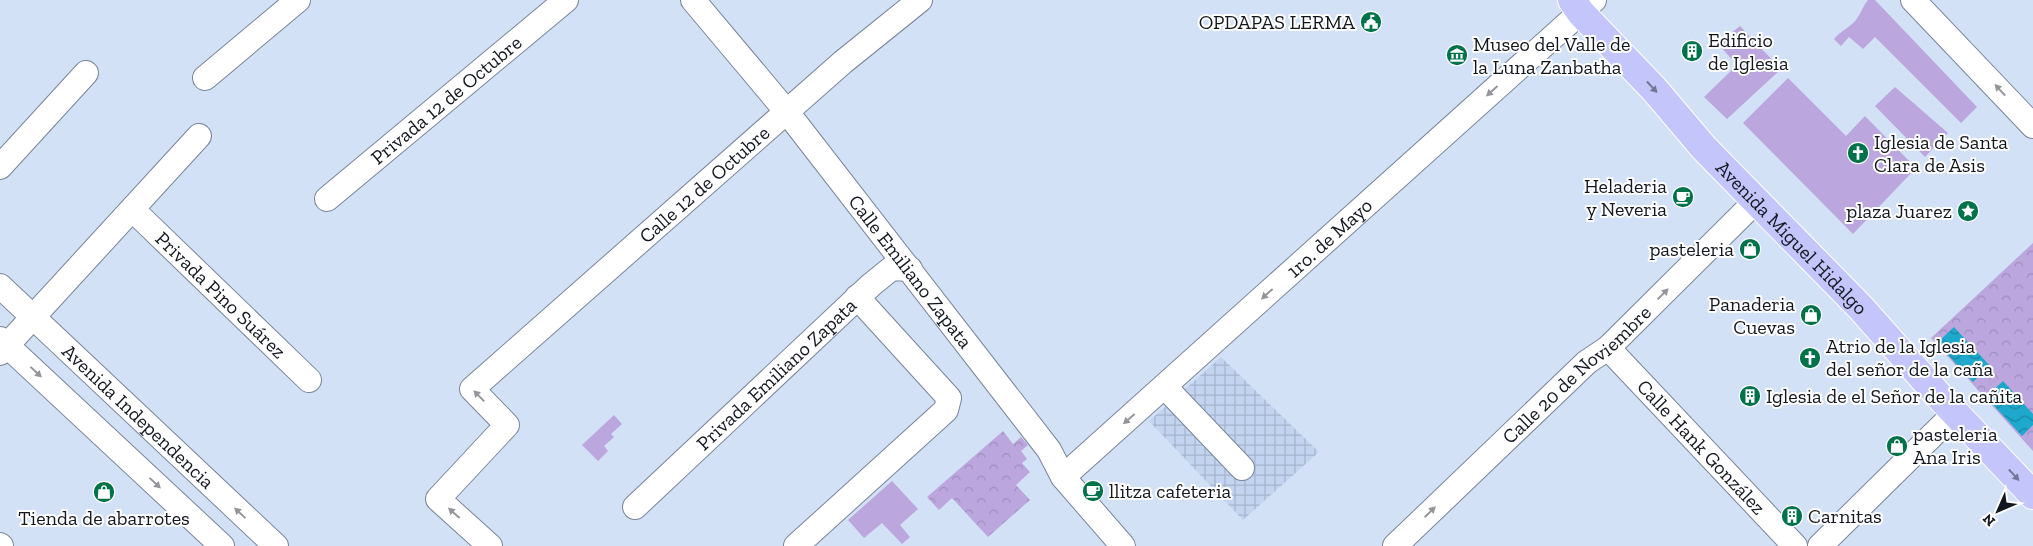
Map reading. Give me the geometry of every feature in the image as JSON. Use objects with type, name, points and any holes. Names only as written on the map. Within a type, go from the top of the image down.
[{"type":"main road","name":"Avenida Miguel Hidalgo","points":[[1582,4],[1704,148],[1861,308],[1955,413],[2033,495]]},
{"type":"street","points":[[205,78],[298,0]]},
{"type":"street","name":"Privada 12 de Octubre","points":[[327,199],[566,0]]},
{"type":"street","name":"Calle Emiliano Zapata","points":[[693,0],[787,112],[1049,450],[1063,477],[1123,546]]},
{"type":"street","name":"Calle 12 de Octubre","points":[[490,546],[438,499],[507,425],[472,388],[843,62],[920,0]]},
{"type":"street","points":[[1913,0],[2033,126]]},
{"type":"street","name":"1ro. de Mayo","points":[[1063,477],[1396,177],[1582,4]]},
{"type":"street","points":[[0,167],[86,73]]},
{"type":"street","points":[[2,346],[34,318],[199,136]]},
{"type":"street","name":"Calle 20 de Noviembre","points":[[1395,546],[1587,362],[1608,348],[1757,200]]},
{"type":"street","name":"Privada Pino Suárez","points":[[133,210],[309,380]]},
{"type":"street","points":[[857,298],[892,268],[910,269]]},
{"type":"street","name":"Avenida Independencia","points":[[0,286],[276,546]]},
{"type":"street","name":"Privada Emiliano Zapata","points":[[635,507],[857,298],[949,398],[946,410],[796,546]]},
{"type":"street","name":"Avenida Independencia","points":[[2,346],[222,546]]},
{"type":"street","name":"Calle Hank González","points":[[1608,348],[1795,546]]},
{"type":"street","points":[[1165,387],[1242,468]]},
{"type":"street","points":[[1820,546],[1955,413]]},
{"type":"shaded area","points":[[1221,357],[1319,452],[1243,520],[1149,421]]},
{"type":"green space","points":[[1868,0],[1875,0],[1977,107],[1961,123],[1875,37],[1863,49],[1849,37],[1841,46],[1834,39],[1856,20]]},
{"type":"green space","points":[[1740,26],[1781,69],[1727,119],[1704,97],[1737,65],[1718,44]]},
{"type":"green space","points":[[1788,78],[1846,136],[1865,116],[1916,168],[1853,234],[1743,123]]},
{"type":"green space","points":[[1895,87],[1948,133],[1925,157],[1875,106]]},
{"type":"green space","points":[[2033,243],[2033,451],[1931,338]]},
{"type":"green space","points":[[614,415],[622,424],[611,434],[614,437],[604,446],[608,451],[598,461],[582,445]]},
{"type":"green space","points":[[1003,431],[1013,444],[1021,437],[1028,445],[1021,451],[1027,459],[1022,463],[1030,472],[1016,485],[1030,500],[988,537],[952,498],[939,510],[927,497]]},
{"type":"green space","points":[[892,481],[918,509],[900,525],[910,537],[902,544],[882,523],[864,538],[848,520]]},
{"type":"water","points":[[1954,327],[1990,366],[1973,382],[1937,343]]},
{"type":"water","points":[[2003,381],[2033,414],[2033,425],[2022,436],[1986,397]]},
{"type":"place","name":"OPDAPAS LERMA","points":[[1371,22]]},
{"type":"place","name":"Edificio de Iglesia","points":[[1692,51]]},
{"type":"place","name":"Museo del Valle de la Luna Zanbatha","points":[[1457,55]]},
{"type":"place","name":"Iglesia de Santa Clara de Asis","points":[[1858,153]]},
{"type":"place","name":"Heladeria y Neveria","points":[[1683,197]]},
{"type":"place","name":"plaza Juarez","points":[[1968,211]]},
{"type":"place","name":"pasteleria","points":[[1750,249]]},
{"type":"place","name":"Panaderia Cuevas","points":[[1811,315]]},
{"type":"place","name":"Atrio de la Iglesia del señor de la caña","points":[[1810,358]]},
{"type":"place","name":"Iglesia de el Señor de la cañita","points":[[1750,396]]},
{"type":"place","name":"pasteleria Ana Iris","points":[[1897,446]]},
{"type":"place","name":"llitza cafeteria","points":[[1093,491]]},
{"type":"place","name":"Tienda de abarrotes","points":[[104,492]]},
{"type":"place","name":"Carnitas","points":[[1792,516]]}]
